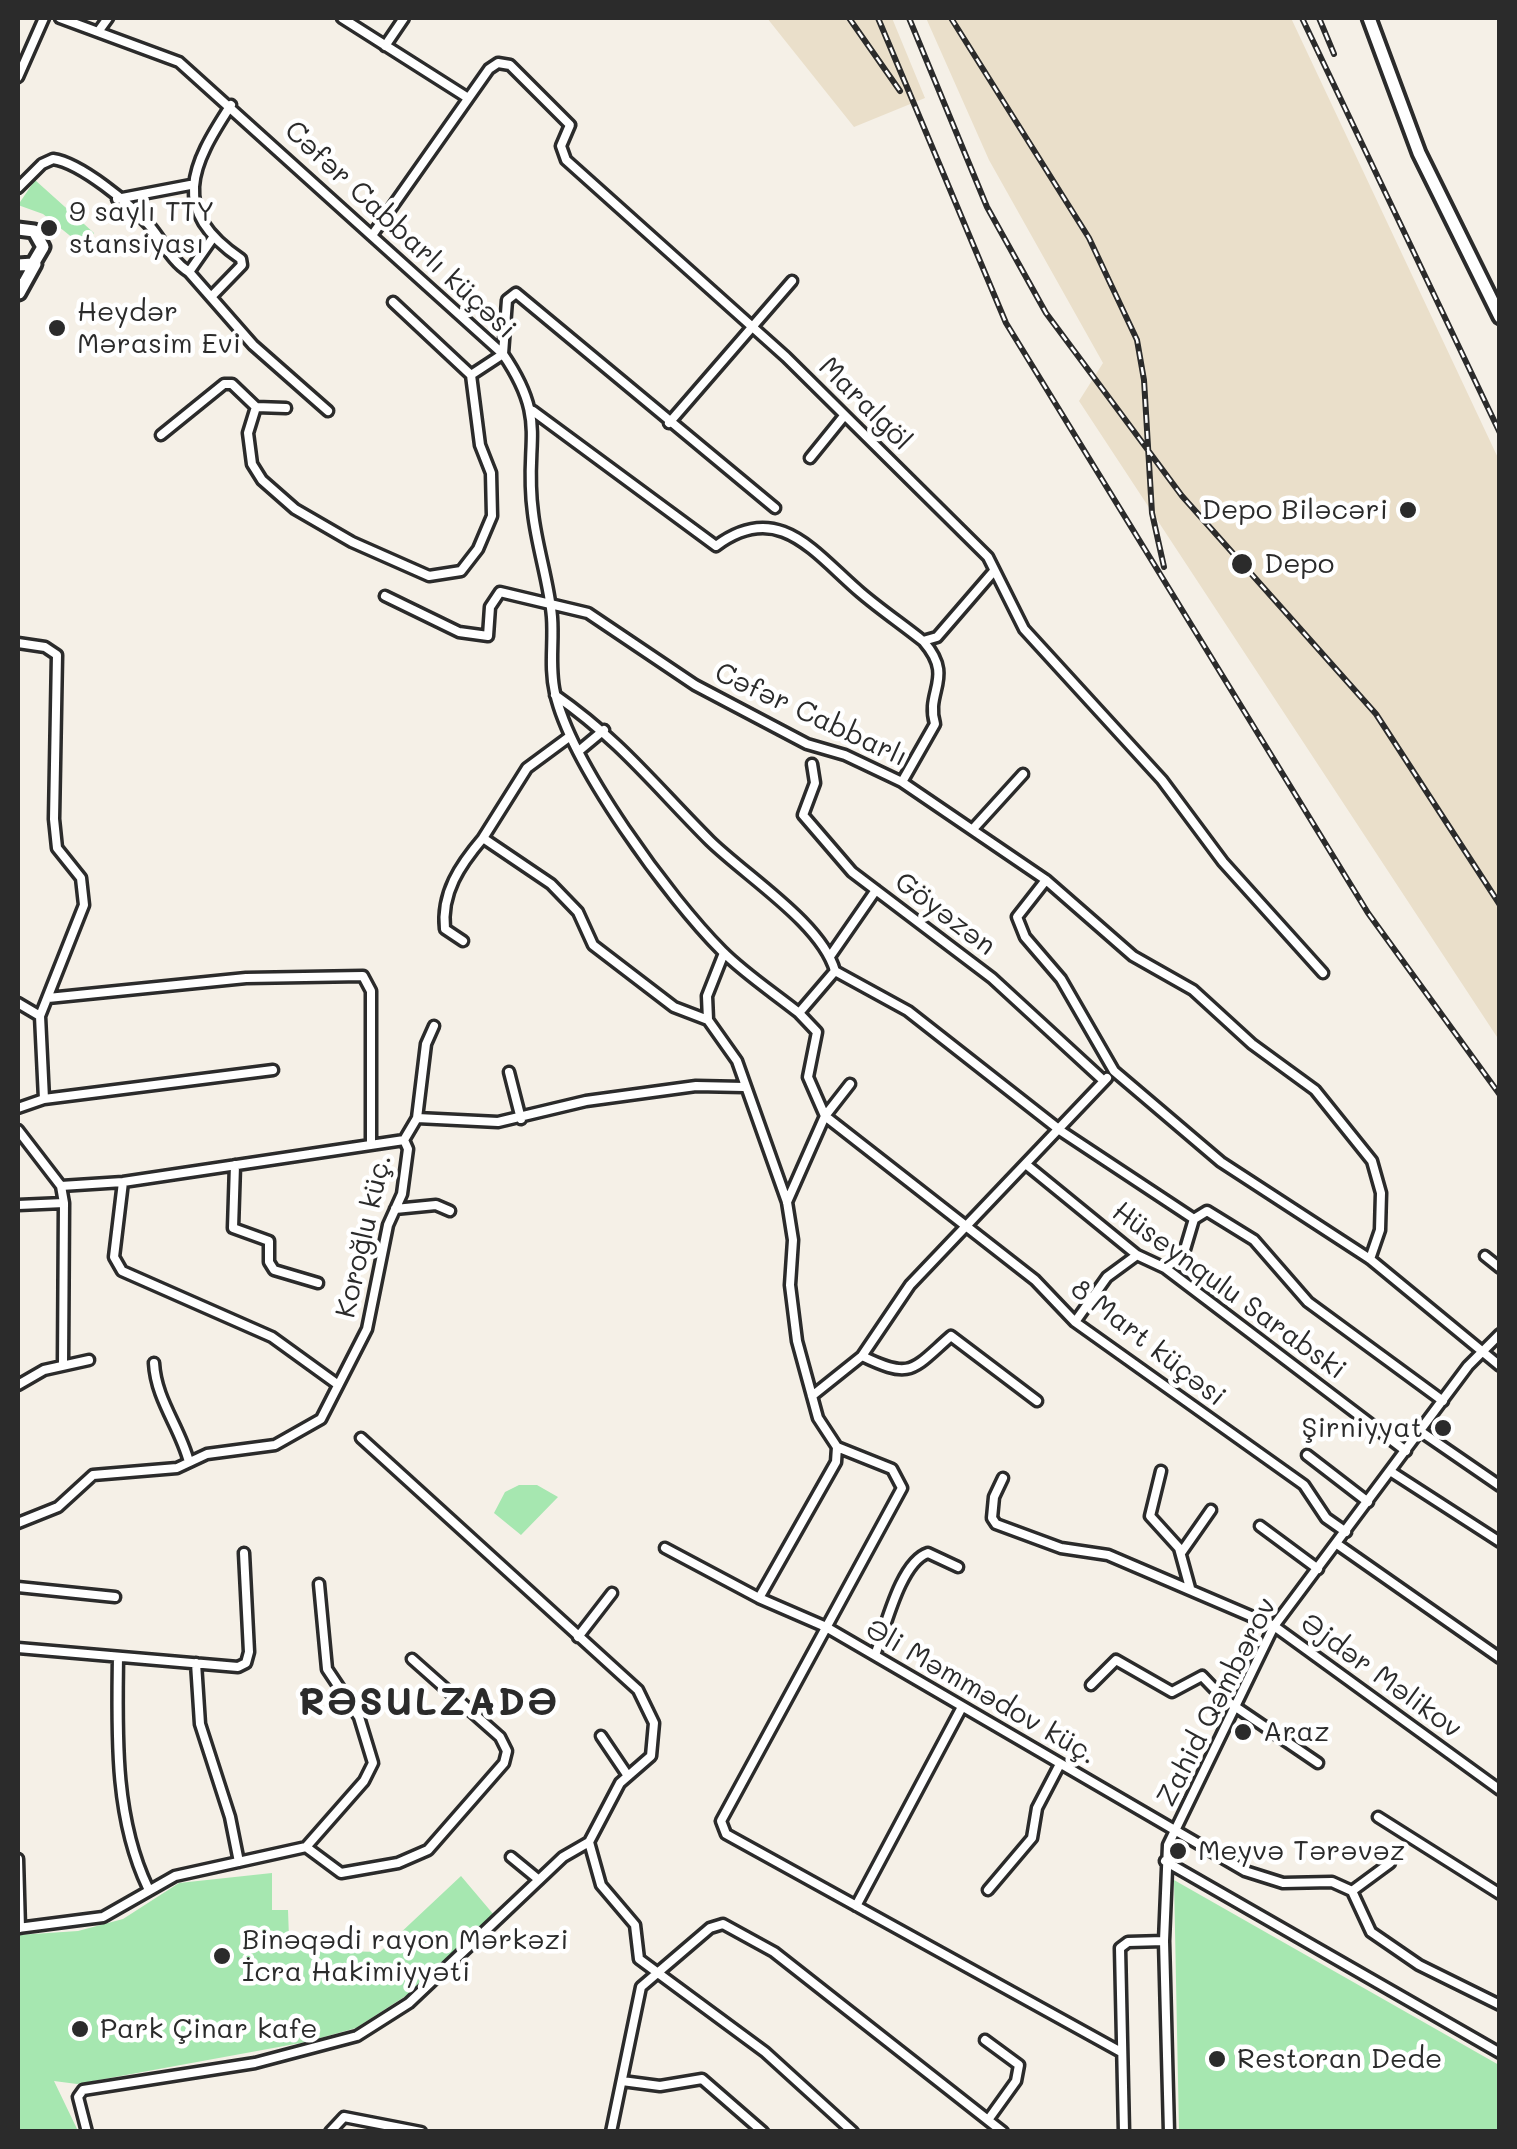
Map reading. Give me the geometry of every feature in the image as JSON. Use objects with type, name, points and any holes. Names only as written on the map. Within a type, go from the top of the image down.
[{"type":"main road","points":[[1368,18],[1419,153],[1500,317]]},
{"type":"main road","points":[[18,293],[37,261],[42,242],[21,227]]},
{"type":"main road","points":[[18,265],[37,261]]},
{"type":"street","points":[[18,77],[44,18]]},
{"type":"street","name":"Cəfər Cabbarlı küçəsi","points":[[60,18],[178,62],[231,105],[504,354],[522,382],[534,412],[532,509],[550,605],[555,695],[569,737],[580,750],[606,804],[724,953]]},
{"type":"street","points":[[98,32],[108,18]]},
{"type":"street","points":[[342,18],[468,98]]},
{"type":"street","points":[[385,46],[404,18]]},
{"type":"street","name":"Maralgöl","points":[[372,234],[490,69],[498,63],[510,65],[570,125],[562,146],[566,160],[751,324],[988,556],[1024,629],[1162,780],[1223,862],[1323,973]]},
{"type":"street","points":[[211,297],[242,265],[241,259],[212,239],[190,185],[202,149],[231,105]]},
{"type":"street","points":[[18,188],[42,164],[64,161],[117,199],[148,224],[178,266],[190,272],[253,345],[328,411]]},
{"type":"street","points":[[117,199],[190,185]]},
{"type":"street","points":[[190,272],[212,239]]},
{"type":"street","points":[[669,423],[792,281]]},
{"type":"street","points":[[471,375],[504,354],[508,300],[516,294],[775,508]]},
{"type":"street","points":[[256,408],[248,433],[252,464],[262,480],[296,509],[352,542],[429,576],[461,571],[478,549],[492,516],[491,473],[480,444],[471,375],[393,302]]},
{"type":"street","points":[[161,435],[224,384],[232,384],[256,408],[286,408]]},
{"type":"street","points":[[534,412],[716,546],[738,530],[758,526],[815,548],[858,591],[924,642],[936,656],[941,681],[932,714],[935,724],[902,782]]},
{"type":"street","points":[[810,458],[844,416]]},
{"type":"street","points":[[924,642],[937,637],[994,571]]},
{"type":"street","name":"Cəfər Cabbarlı","points":[[384,596],[458,632],[488,636],[490,607],[500,592],[588,613],[711,694],[807,744],[845,755],[902,782],[973,829],[1046,880],[1132,956],[1192,990],[1252,1044],[1316,1090],[1372,1161],[1381,1193],[1380,1230],[1370,1258]]},
{"type":"street","points":[[18,642],[44,647],[57,655],[57,848],[82,878],[84,905],[40,1016],[44,1099]]},
{"type":"street","points":[[555,695],[604,730],[707,838],[823,942],[835,972],[908,1011],[1060,1131],[1194,1219]]},
{"type":"street","points":[[580,750],[604,730]]},
{"type":"street","points":[[464,941],[446,929],[443,907],[460,865],[483,838],[527,768],[569,737]]},
{"type":"street","name":"Göyəzən","points":[[812,764],[816,783],[803,815],[852,872],[992,978],[1104,1081]]},
{"type":"street","points":[[973,829],[1022,774]]},
{"type":"street","points":[[483,838],[551,884],[578,912],[593,945],[674,1007],[708,1020]]},
{"type":"street","points":[[1046,880],[1017,916],[1026,937],[1060,979],[1114,1071],[1220,1162],[1370,1258],[1500,1366]]},
{"type":"street","points":[[831,955],[876,890]]},
{"type":"street","points":[[825,1116],[808,1077],[817,1032],[799,1012],[724,953],[707,996],[708,1020],[737,1061],[787,1202],[794,1240],[792,1304],[818,1418],[838,1447],[892,1469],[902,1488],[721,1820],[726,1834],[1121,2052]]},
{"type":"street","points":[[799,1012],[835,972]]},
{"type":"street","points":[[48,998],[246,978],[363,976],[371,991],[371,1142]]},
{"type":"street","points":[[18,1003],[40,1016]]},
{"type":"street","points":[[434,1026],[426,1044],[418,1118],[498,1122],[586,1101],[696,1086],[744,1087]]},
{"type":"street","points":[[18,1108],[44,1099],[272,1070]]},
{"type":"street","points":[[812,1396],[862,1356],[910,1286],[1028,1166],[1114,1071]]},
{"type":"street","points":[[509,1072],[522,1119]]},
{"type":"street","points":[[787,1202],[825,1116],[850,1084]]},
{"type":"street","name":"8 Mart küçəsi","points":[[825,1116],[1035,1280],[1075,1322],[1304,1485],[1326,1518],[1346,1532]]},
{"type":"street","name":"Koroğlu küç.","points":[[18,1522],[58,1507],[94,1475],[177,1468],[207,1454],[275,1445],[321,1418],[367,1330],[408,1149],[404,1140],[418,1118]]},
{"type":"street","points":[[18,1130],[60,1186],[64,1204],[63,1365]]},
{"type":"street","points":[[60,1186],[122,1182],[404,1140]]},
{"type":"street","points":[[236,1165],[232,1228],[269,1241],[268,1262],[274,1270],[318,1283]]},
{"type":"street","name":"Hüseynqulu Sarabski","points":[[1028,1166],[1137,1255],[1165,1268],[1406,1450]]},
{"type":"street","points":[[122,1182],[114,1257],[122,1271],[272,1337],[337,1384]]},
{"type":"street","points":[[18,1204],[64,1204]]},
{"type":"street","points":[[396,1209],[436,1205],[450,1211]]},
{"type":"street","points":[[1165,1268],[1183,1256],[1194,1219],[1208,1212],[1254,1240],[1308,1302],[1443,1401]]},
{"type":"street","points":[[1075,1322],[1107,1277],[1137,1255]]},
{"type":"street","points":[[1485,1256],[1500,1268]]},
{"type":"street","name":"Zahid Qəmbərov","points":[[1169,2132],[1165,1861],[1175,1832],[1274,1626],[1480,1352],[1500,1334]]},
{"type":"street","points":[[862,1356],[896,1372],[910,1372],[951,1336],[1037,1401]]},
{"type":"street","points":[[18,1386],[44,1370],[89,1360]]},
{"type":"street","points":[[154,1363],[157,1393],[189,1462]]},
{"type":"street","points":[[1420,1431],[1500,1486]]},
{"type":"street","points":[[87,2132],[78,2097],[83,2090],[255,2062],[357,2036],[409,2003],[570,1851],[590,1842],[610,1800],[628,1776],[651,1756],[655,1746],[648,1703],[361,1438]]},
{"type":"street","points":[[759,1598],[836,1462],[838,1447]]},
{"type":"street","points":[[1307,1455],[1368,1502]]},
{"type":"street","points":[[1161,1470],[1150,1516],[1181,1554],[1190,1588]]},
{"type":"street","points":[[1390,1471],[1500,1542]]},
{"type":"street","name":"Əjdər Məlikov","points":[[1003,1478],[994,1497],[992,1518],[996,1524],[1061,1548],[1108,1555],[1274,1626],[1500,1790]]},
{"type":"street","points":[[1181,1554],[1211,1510]]},
{"type":"street","points":[[1260,1526],[1318,1569]]},
{"type":"street","points":[[1337,1544],[1500,1658]]},
{"type":"street","name":"Əli Məmmədov küç.","points":[[665,1548],[759,1598],[826,1627],[1175,1832],[1267,1879],[1300,1885],[1332,1882],[1352,1891]]},
{"type":"street","points":[[18,1648],[238,1667],[246,1663],[244,1553]]},
{"type":"street","points":[[875,1655],[884,1618],[917,1560],[928,1553],[958,1566]]},
{"type":"street","points":[[18,1859],[19,1928],[103,1917],[175,1876],[306,1847],[364,1781],[373,1762],[359,1718],[327,1670],[319,1584]]},
{"type":"street","points":[[18,1588],[114,1597]]},
{"type":"street","points":[[578,1637],[612,1594]]},
{"type":"street","points":[[118,1656],[118,1733],[126,1837],[148,1888]]},
{"type":"street","points":[[306,1847],[342,1873],[398,1864],[428,1850],[504,1763],[506,1752],[500,1736],[412,1658]]},
{"type":"street","points":[[1091,1685],[1116,1660],[1172,1692],[1180,1691],[1196,1676],[1204,1677],[1318,1763]]},
{"type":"street","points":[[196,1663],[200,1724],[230,1817],[239,1862]]},
{"type":"street","points":[[856,1906],[962,1707]]},
{"type":"street","points":[[601,1736],[628,1776]]},
{"type":"street","points":[[988,1890],[1032,1838],[1037,1808],[1060,1764]]},
{"type":"street","points":[[1378,1818],[1500,1894]]},
{"type":"street","points":[[590,1842],[602,1885],[635,1924],[639,1959],[765,2052],[853,2132]]},
{"type":"street","points":[[511,1857],[539,1880]]},
{"type":"street","points":[[1165,1861],[1500,2053]]},
{"type":"street","points":[[1390,1864],[1352,1891],[1371,1932],[1419,1966],[1500,2005]]},
{"type":"street","points":[[610,2132],[642,1987],[710,1928],[723,1924],[774,1952],[1003,2132]]},
{"type":"street","points":[[1124,2132],[1120,1948],[1128,1942],[1164,1942]]},
{"type":"street","points":[[984,2040],[1019,2064],[1016,2081],[988,2120]]},
{"type":"street","points":[[622,2081],[660,2086],[702,2080],[763,2132]]},
{"type":"street","points":[[330,2132],[344,2117],[358,2116],[421,2132]]},
{"type":"shaded area","points":[[767,18],[892,18],[925,98],[854,127]]},
{"type":"shaded area","points":[[926,18],[1291,18],[1499,460],[1499,1040],[1079,401],[1103,363],[989,160]]},
{"type":"green space","points":[[35,180],[94,233],[84,247],[43,214],[18,205]]},
{"type":"green space","points":[[519,1485],[537,1485],[558,1497],[521,1535],[494,1513],[505,1492]]},
{"type":"green space","points":[[272,1873],[272,1910],[288,1910],[289,1938],[298,1950],[380,1952],[461,1876],[494,1915],[418,1988],[356,2028],[306,2042],[77,2084],[54,2081],[78,2131],[18,2131],[18,1935],[78,1931],[123,1919],[179,1883]]},
{"type":"green space","points":[[1174,1880],[1499,2065],[1499,2131],[1179,2131]]},
{"type":"railway","points":[[849,18],[900,91]]},
{"type":"railway","points":[[878,18],[1006,323],[1368,913],[1500,1095]]},
{"type":"railway","points":[[909,18],[987,207],[1046,313],[1182,496],[1376,714],[1500,905]]},
{"type":"railway","points":[[951,18],[1089,238],[1137,340],[1144,380],[1152,513],[1164,567]]},
{"type":"railway","points":[[1302,18],[1500,433]]},
{"type":"railway","points":[[1319,18],[1334,54]]},
{"type":"place","name":"9 saylı TTY stansiyası","points":[[49,228]]},
{"type":"place","name":"Heydər Mərasim Evi","points":[[57,328]]},
{"type":"place","name":"Depo Biləcəri","points":[[1408,510]]},
{"type":"place","name":"Depo","points":[[1242,564]]},
{"type":"place","name":"Şirniyyat","points":[[1443,1428]]},
{"type":"place","name":"Araz","points":[[1243,1732]]},
{"type":"place","name":"Meyvə Tərəvəz","points":[[1178,1851]]},
{"type":"place","name":"Binəqədi rayon Mərkəzi İcra Hakimiyyəti","points":[[222,1956]]},
{"type":"place","name":"Park Çinar kafe","points":[[80,2029]]},
{"type":"place","name":"Restoran Dede","points":[[1217,2059]]},
{"type":"district","name":"RƏSULZADƏ","points":[[429,1703]]}]
